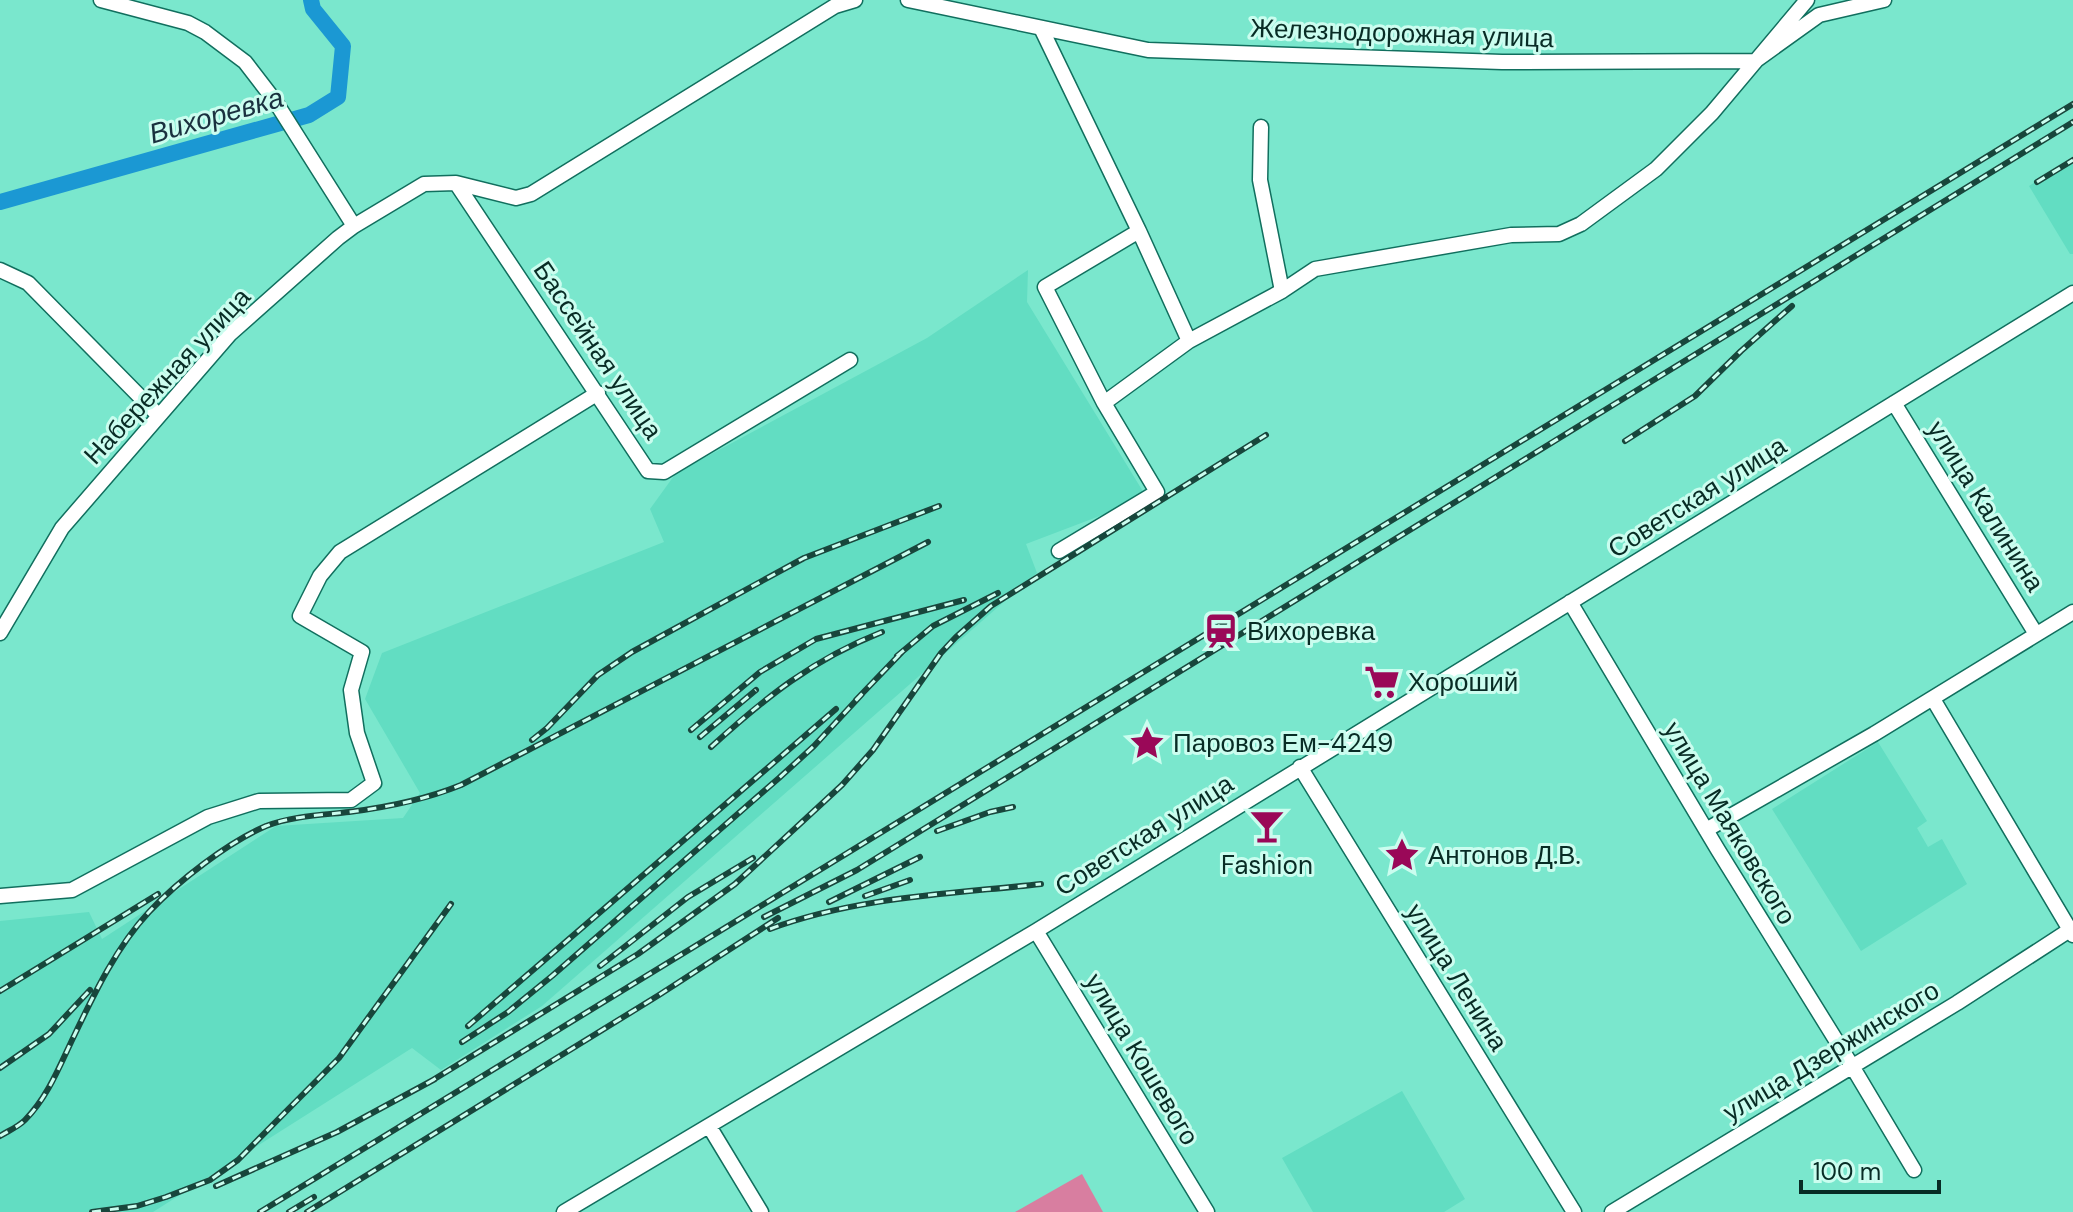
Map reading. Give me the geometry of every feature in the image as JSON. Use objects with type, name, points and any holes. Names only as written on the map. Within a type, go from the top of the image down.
[{"type":"street","points":[[101,0],[188,23],[245,62],[275,101],[354,226]]},
{"type":"street","points":[[456,183],[516,198],[531,194],[835,6],[855,0]]},
{"type":"street","name":"Железнодорожная улица","points":[[908,0],[1148,50],[1502,62],[1755,61]]},
{"type":"street","points":[[1104,403],[1189,341],[1282,291],[1315,269],[1511,235],[1559,234],[1581,224],[1656,169],[1712,113],[1807,0]]},
{"type":"street","points":[[1837,10],[1852,0]]},
{"type":"street","points":[[1755,61],[1819,15],[1884,0]]},
{"type":"street","points":[[1041,28],[1189,341]]},
{"type":"street","points":[[1261,127],[1260,180],[1282,291]]},
{"type":"street","name":"Набережная улица","points":[[0,633],[62,528],[230,334],[354,226],[424,184],[456,183]]},
{"type":"street","name":"Бассейная улица","points":[[456,183],[648,471],[664,472],[850,360]]},
{"type":"street","points":[[1059,551],[1157,492],[1104,403],[1045,287],[1139,231]]},
{"type":"street","points":[[0,270],[28,283],[159,416]]},
{"type":"street","name":"Советская улица","points":[[564,1212],[1036,931],[2073,293]]},
{"type":"street","points":[[0,896],[72,890],[208,817],[259,801],[351,800],[374,783],[357,733],[351,690],[362,652],[300,616],[320,576],[340,552],[598,393]]},
{"type":"street","name":"улица Калинина","points":[[1894,403],[2036,634]]},
{"type":"street","name":"улица Маяковского","points":[[1570,602],[1914,1170]]},
{"type":"street","points":[[1706,830],[1933,699],[2073,612]]},
{"type":"street","points":[[1933,699],[2072,931]]},
{"type":"street","name":"улица Ленина","points":[[1300,767],[1574,1212]]},
{"type":"street","name":"улица Кошевого","points":[[1036,931],[1207,1212]]},
{"type":"street","name":"улица Дзержинского","points":[[1612,1212],[2072,931]]},
{"type":"street","points":[[709,1126],[761,1212]]},
{"type":"shaded area","points":[[2073,158],[2073,254],[2070,254],[2029,186]]},
{"type":"shaded area","points":[[1028,270],[1027,302],[1147,498],[1026,544],[1037,573],[542,1006],[441,1070],[412,1048],[153,1212],[0,1212],[0,921],[89,912],[102,939],[276,826],[403,818],[420,793],[365,699],[382,653],[664,542],[650,509],[676,473],[927,338]]},
{"type":"shaded area","points":[[1878,742],[1927,821],[1917,828],[1928,847],[1942,839],[1967,884],[1861,951],[1772,809]]},
{"type":"shaded area","points":[[1402,1091],[1465,1199],[1444,1212],[1313,1212],[1282,1158]]},
{"type":"shaded area","points":[[1082,1174],[1103,1212],[1015,1212]]},
{"type":"waterway","name":"Вихоревка","points":[[0,202],[309,115],[338,97],[343,46],[313,9],[311,0]]},
{"type":"railway","points":[[260,1212],[2073,104]]},
{"type":"railway","points":[[764,917],[857,870],[2073,122]]},
{"type":"railway","points":[[2037,182],[2073,160]]},
{"type":"railway","points":[[1625,441],[1695,396],[1792,306]]},
{"type":"railway","points":[[428,1083],[638,954],[735,884],[842,785],[873,750],[941,653],[991,606],[1266,435]]},
{"type":"railway","points":[[532,740],[598,675],[632,652],[804,558],[939,506]]},
{"type":"railway","points":[[0,1136],[22,1122],[40,1101],[107,971],[137,925],[174,888],[235,842],[266,826],[286,820],[392,805],[461,785],[928,542]]},
{"type":"railway","points":[[897,656],[933,626],[998,593]]},
{"type":"railway","points":[[691,730],[760,672],[816,639],[964,600]]},
{"type":"railway","points":[[711,747],[791,681],[833,655],[882,632]]},
{"type":"railway","points":[[856,700],[903,651]]},
{"type":"railway","points":[[700,737],[756,690]]},
{"type":"railway","points":[[462,1042],[508,1012],[552,976],[779,778],[814,746],[862,694]]},
{"type":"railway","points":[[468,1026],[836,709]]},
{"type":"railway","points":[[937,831],[1013,807]]},
{"type":"railway","points":[[829,902],[920,857]]},
{"type":"railway","points":[[600,966],[688,897],[753,858]]},
{"type":"railway","points":[[865,896],[910,880]]},
{"type":"railway","points":[[770,929],[870,903],[1041,884]]},
{"type":"railway","points":[[0,991],[158,894]]},
{"type":"railway","points":[[92,1212],[137,1206],[166,1197],[210,1180],[238,1160],[339,1058],[451,904]]},
{"type":"railway","points":[[307,1212],[778,918]]},
{"type":"railway","points":[[0,1068],[49,1034],[90,990]]},
{"type":"railway","points":[[216,1186],[337,1132],[435,1079]]},
{"type":"railway","points":[[289,1212],[314,1197]]},
{"type":"place","name":"Вихоревка","points":[[1221,631]]},
{"type":"place","name":"Хороший","points":[[1382,682]]},
{"type":"place","name":"Паровоз Ем-4249","points":[[1147,743]]},
{"type":"place","name":"Fashion","points":[[1267,826]]},
{"type":"place","name":"Антонов Д.В.","points":[[1402,855]]}]
